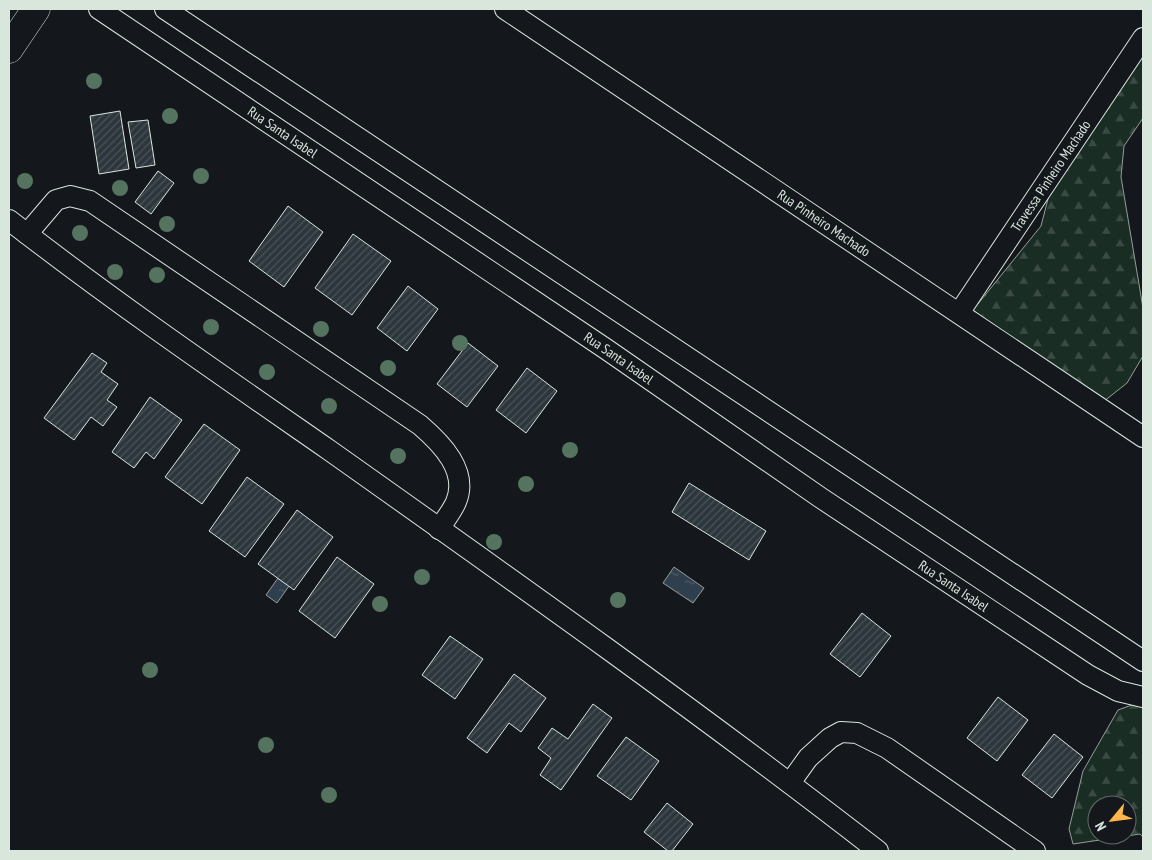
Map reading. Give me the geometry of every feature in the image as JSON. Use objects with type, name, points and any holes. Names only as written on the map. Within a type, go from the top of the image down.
[{"type":"main road","points":[[9,49],[36,9]]},
{"type":"street","name":"Rua Santa Isabel","points":[[100,9],[606,349],[821,498],[1064,659],[1118,692],[1143,697]]},
{"type":"street","points":[[165,9],[1143,661]]},
{"type":"street","name":"Rua Pinheiro Machado","points":[[505,9],[1143,437]]},
{"type":"street","name":"Travessa Pinheiro Machado","points":[[959,313],[1143,38]]},
{"type":"street","points":[[26,234],[56,200],[70,196],[90,201],[420,425],[445,450],[457,470],[459,483],[456,501],[439,528]]},
{"type":"street","points":[[9,220],[80,275],[439,528],[790,783],[878,851]]},
{"type":"street","points":[[790,783],[808,758],[830,738],[850,731],[864,735],[887,748],[1035,851]]},
{"type":"green space","points":[[1143,53],[1143,118],[1124,146],[1121,177],[1143,308],[1143,356],[1127,383],[1103,402],[973,310],[1041,226],[1049,195]]},
{"type":"green space","points":[[1143,701],[1143,837],[1140,834],[1137,834],[1137,795],[1087,795],[1087,842],[1073,844],[1069,829],[1083,771],[1118,710]]},
{"type":"water","points":[[674,567],[704,588],[693,603],[663,583]]},
{"type":"water","points":[[278,578],[289,586],[277,603],[266,595]]},
{"type":"building","points":[[120,111],[129,169],[99,174],[90,116]]},
{"type":"building","points":[[148,120],[155,165],[136,168],[128,122]]},
{"type":"building","points":[[158,171],[174,183],[151,214],[135,202]]},
{"type":"building","points":[[288,206],[323,232],[284,287],[249,261]]},
{"type":"building","points":[[353,234],[391,261],[352,315],[315,288]]},
{"type":"building","points":[[408,286],[438,309],[407,351],[377,328]]},
{"type":"building","points":[[468,343],[498,366],[467,407],[437,384]]},
{"type":"building","points":[[92,353],[107,363],[101,372],[118,384],[107,400],[117,407],[103,426],[91,417],[74,440],[44,418]]},
{"type":"building","points":[[527,368],[557,391],[526,433],[496,410]]},
{"type":"building","points":[[150,397],[182,420],[154,459],[146,452],[134,468],[112,452]]},
{"type":"building","points":[[204,424],[240,450],[202,504],[165,477]]},
{"type":"building","points":[[247,477],[284,504],[245,557],[209,531]]},
{"type":"building","points":[[689,483],[766,531],[749,560],[672,512]]},
{"type":"building","points":[[297,510],[333,537],[294,590],[258,564]]},
{"type":"building","points":[[337,557],[374,584],[335,638],[299,611]]},
{"type":"building","points":[[862,613],[891,636],[860,677],[830,654]]},
{"type":"building","points":[[450,636],[483,659],[455,699],[422,675]]},
{"type":"building","points":[[514,674],[546,698],[521,732],[509,723],[487,753],[467,738]]},
{"type":"building","points":[[998,697],[1028,720],[997,761],[967,738]]},
{"type":"building","points":[[593,704],[612,718],[561,790],[540,775],[551,758],[538,748],[552,728],[568,739]]},
{"type":"building","points":[[1054,734],[1083,757],[1052,798],[1022,775]]},
{"type":"building","points":[[626,737],[659,761],[631,800],[597,776]]},
{"type":"building","points":[[667,803],[693,824],[672,851],[668,851],[644,832]]}]
